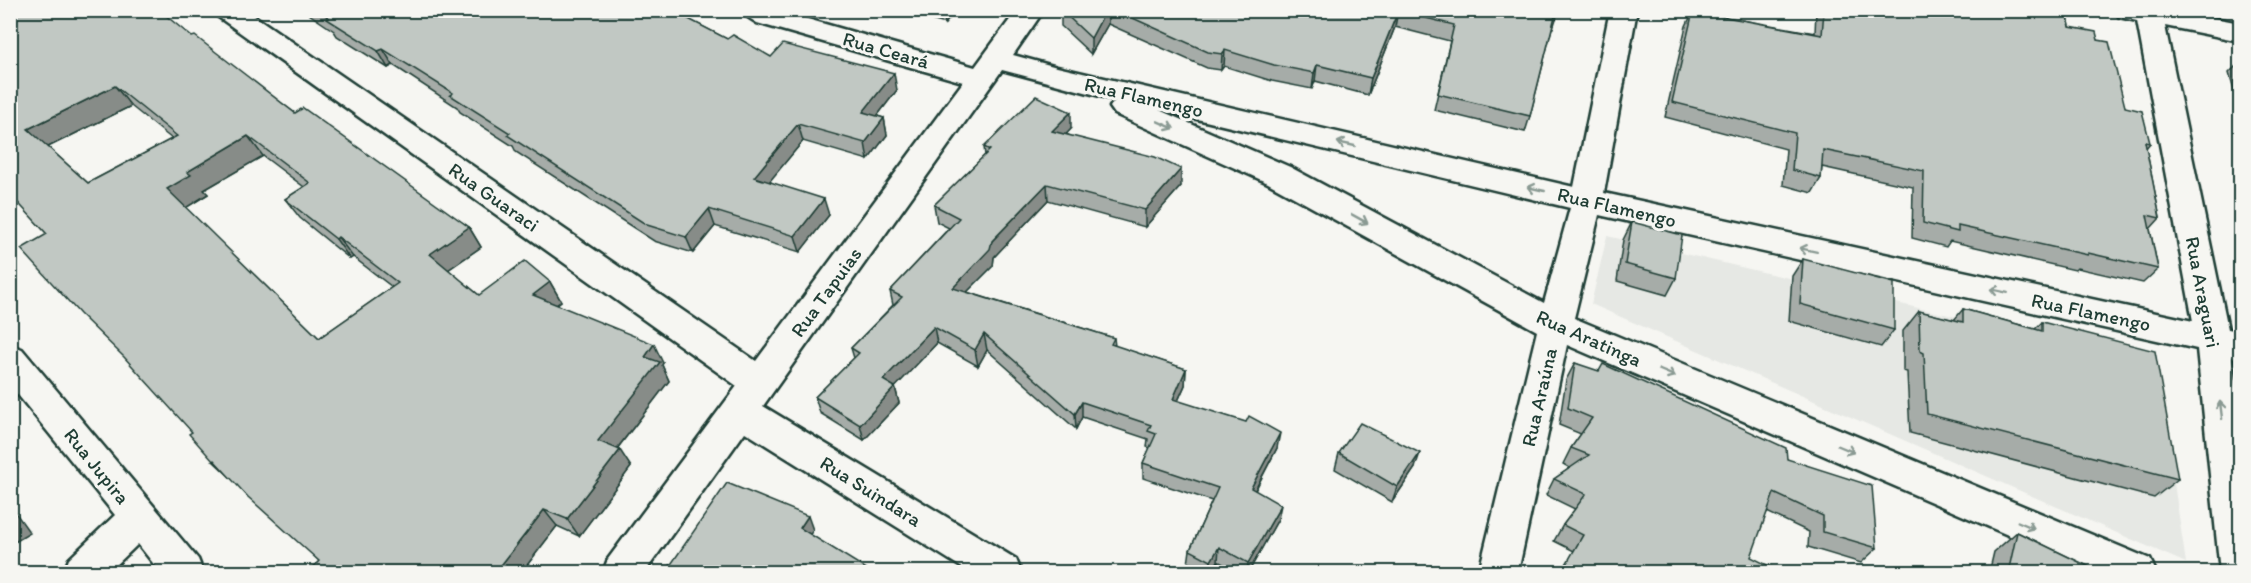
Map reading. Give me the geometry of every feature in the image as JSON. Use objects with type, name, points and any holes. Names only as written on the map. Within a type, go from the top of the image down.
[{"type":"street","name":"Rua Guaraci","points":[[227,10],[749,397]]},
{"type":"street","name":"Rua Ceará","points":[[756,10],[767,17],[989,68]]},
{"type":"street","name":"Rua Tapuias","points":[[622,573],[1030,10]]},
{"type":"street","name":"Rua Araúna","points":[[1498,573],[1555,325],[1587,201],[1624,10]]},
{"type":"street","points":[[2138,13],[2241,32]]},
{"type":"street","name":"Rua Araguari","points":[[2138,13],[2227,341],[2240,573]]},
{"type":"street","name":"Rua Flamengo","points":[[989,68],[1055,76],[1587,201],[2227,341]]},
{"type":"street","name":"Rua Aratinga","points":[[1055,76],[1279,175],[1555,325],[2136,573]]},
{"type":"street","points":[[1279,175],[1276,155],[1286,144],[1304,134]]},
{"type":"street","name":"Rua Jupira","points":[[10,360],[184,573]]},
{"type":"street","name":"Rua Suindara","points":[[749,397],[1002,573]]},
{"type":"street","points":[[83,573],[139,517]]},
{"type":"shaded area","points":[[1607,236],[2156,363],[2186,563],[1591,304]]},
{"type":"building","points":[[10,10],[159,10],[295,113],[303,108],[469,227],[430,254],[479,295],[525,261],[550,282],[533,295],[654,344],[645,357],[660,362],[598,441],[620,450],[567,519],[544,510],[495,573],[308,573],[319,561],[248,497],[213,461],[189,434],[192,432],[21,249],[47,234],[10,194]],"holes":[[[115,86],[177,136],[88,183],[28,129]],[[248,136],[310,183],[285,199],[398,283],[319,338],[167,189],[191,175],[187,172]]]},
{"type":"building","points":[[318,10],[671,10],[727,39],[733,35],[771,57],[783,44],[894,73],[863,112],[884,118],[865,143],[798,124],[754,177],[824,199],[795,236],[709,209],[686,237],[647,225],[507,135],[510,133],[450,95],[453,93],[383,49],[378,51],[327,19],[329,18]]},
{"type":"building","points":[[1061,10],[1106,10],[1091,38]]},
{"type":"building","points":[[1115,10],[1559,10],[1559,12],[1556,12],[1530,116],[1438,94],[1454,25],[1398,11],[1371,78],[1317,65],[1314,73],[1274,65],[1225,50],[1222,54],[1208,52]]},
{"type":"building","points":[[1824,10],[2067,10],[2070,27],[2096,32],[2098,40],[2109,42],[2125,107],[2142,111],[2150,143],[2145,142],[2160,218],[2147,215],[2158,269],[1958,226],[1958,232],[1923,223],[1924,171],[1823,150],[1821,178],[1792,170],[1795,133],[1672,102],[1693,11],[1822,35]]},
{"type":"building","points":[[1036,96],[1071,112],[1052,131],[1155,157],[1181,169],[1145,210],[1047,184],[992,241],[990,249],[953,288],[1114,338],[1111,344],[1186,369],[1173,399],[1246,422],[1249,416],[1280,433],[1251,488],[1281,505],[1248,563],[1219,547],[1211,561],[1190,550],[1218,488],[1143,463],[1156,434],[1148,431],[1151,425],[1082,402],[1075,414],[984,334],[975,350],[934,327],[883,380],[895,387],[860,425],[815,397],[859,353],[851,348],[902,297],[890,291],[959,218],[934,205],[990,150],[984,147]]},
{"type":"building","points":[[1632,222],[1682,235],[1676,278],[1625,264]]},
{"type":"building","points":[[1803,259],[1894,283],[1894,330],[1800,304]]},
{"type":"building","points":[[1963,309],[2042,331],[2042,322],[2155,351],[2178,479],[1927,414],[1924,353],[1920,351],[1919,311],[1963,322]]},
{"type":"building","points":[[1575,363],[1599,371],[1603,364],[1786,448],[1787,459],[1872,486],[1877,548],[1823,532],[1823,516],[1774,493],[1751,557],[1783,573],[1561,573],[1583,535],[1563,525],[1586,494],[1554,479],[1589,455],[1571,448],[1592,418],[1568,408]]},
{"type":"building","points":[[1360,423],[1420,453],[1397,487],[1339,453]]},
{"type":"building","points":[[727,483],[808,516],[800,528],[873,573],[665,573]]},
{"type":"building","points":[[2017,532],[2102,573],[2008,573]]}]
